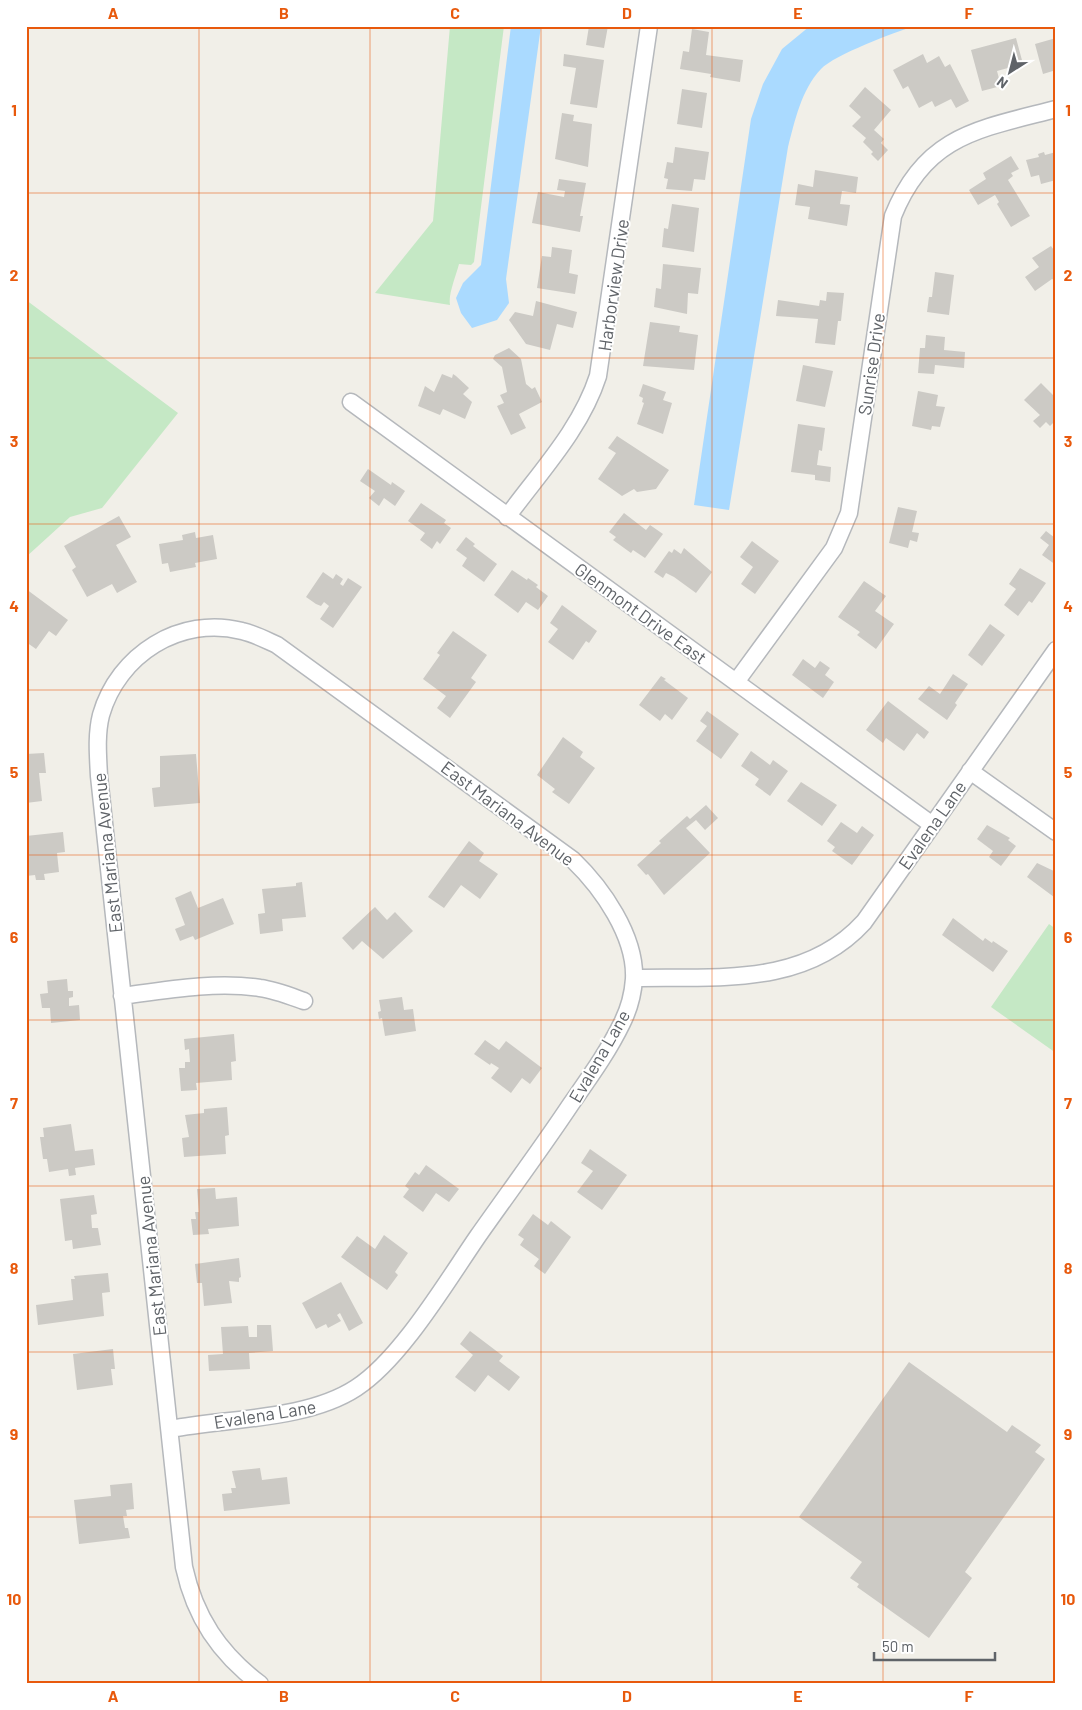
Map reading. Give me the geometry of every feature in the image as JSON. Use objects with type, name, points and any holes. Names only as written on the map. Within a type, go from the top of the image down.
[{"type":"street","name":"Harborview Drive","points":[[507,517],[576,424],[593,393],[598,376],[649,26]]},
{"type":"street","name":"Sunrise Drive","points":[[736,682],[829,556],[849,513],[893,216],[902,193],[915,173],[932,156],[947,146],[980,130],[1056,109]]},
{"type":"street","name":"Glenmont Drive East","points":[[351,402],[931,824]]},
{"type":"street","name":"East Mariana Avenue","points":[[260,1684],[223,1651],[202,1621],[194,1604],[184,1567],[171,1429],[100,794],[98,736],[101,716],[114,683],[137,656],[170,636],[205,628],[242,631],[277,645],[572,860],[587,874],[610,906],[629,950],[634,978]]},
{"type":"street","name":"Evalena Lane","points":[[171,1429],[308,1409],[342,1396],[374,1374],[411,1330],[601,1061],[630,1005],[634,978],[758,975],[779,972],[820,957],[838,946],[864,922],[931,824],[1056,650]]},
{"type":"street","points":[[970,771],[1056,832]]},
{"type":"street","points":[[122,996],[162,990],[244,986],[262,988],[304,1001]]},
{"type":"green space","points":[[450,26],[504,26],[474,262],[471,265],[459,264],[451,290],[450,305],[375,293],[433,221]]},
{"type":"green space","points":[[26,300],[178,413],[102,508],[70,517],[26,557]]},
{"type":"green space","points":[[1049,924],[1056,929],[1056,1053],[991,1007]]},
{"type":"water","points":[[511,26],[541,26],[506,279],[509,303],[497,320],[472,328],[461,313],[456,298],[463,283],[481,265]]},
{"type":"water","points":[[810,26],[915,26],[865,44],[838,57],[821,69],[808,86],[796,116],[788,147],[729,510],[694,505],[751,119],[763,84],[782,49]]},
{"type":"building","points":[[589,26],[608,26],[604,48],[586,45]]},
{"type":"building","points":[[692,29],[709,32],[706,55],[743,60],[740,82],[710,77],[711,74],[680,69],[683,51],[689,52]]},
{"type":"building","points":[[1016,38],[1023,64],[997,71],[1001,86],[982,91],[971,50]]},
{"type":"building","points":[[1056,38],[1056,70],[1043,74],[1035,44]]},
{"type":"building","points":[[564,54],[604,60],[597,108],[570,104],[576,68],[563,66]]},
{"type":"building","points":[[923,54],[927,63],[939,56],[945,67],[950,64],[969,101],[956,108],[951,99],[935,107],[932,101],[919,108],[908,86],[903,89],[893,70]]},
{"type":"building","points":[[865,87],[891,110],[874,130],[884,139],[881,143],[888,150],[878,161],[871,154],[873,152],[863,142],[866,138],[852,126],[861,117],[849,106]]},
{"type":"building","points":[[682,89],[707,93],[702,128],[677,124]]},
{"type":"building","points":[[562,113],[574,115],[573,121],[592,124],[588,167],[555,159]]},
{"type":"building","points":[[675,147],[709,152],[705,180],[694,179],[692,191],[666,189],[668,179],[664,178],[667,162],[673,163]]},
{"type":"building","points":[[1044,152],[1045,155],[1056,152],[1056,180],[1041,184],[1039,175],[1031,177],[1026,160],[1039,157],[1038,154]]},
{"type":"building","points":[[1011,156],[1019,169],[1011,173],[1013,176],[1008,180],[1030,216],[1011,227],[997,204],[999,202],[995,195],[978,205],[969,190],[986,179],[983,173]]},
{"type":"building","points":[[815,170],[858,177],[856,193],[842,191],[840,204],[850,205],[847,226],[808,219],[810,207],[795,205],[798,184],[813,187]]},
{"type":"building","points":[[559,179],[586,183],[580,216],[583,216],[580,232],[532,223],[538,192],[564,197],[565,191],[557,190]]},
{"type":"building","points":[[672,204],[699,208],[694,252],[662,247],[664,228],[668,229]]},
{"type":"building","points":[[1051,246],[1056,253],[1056,281],[1052,279],[1035,291],[1025,277],[1039,267],[1032,258]]},
{"type":"building","points":[[552,247],[572,250],[569,273],[578,275],[575,294],[537,288],[542,256],[551,257]]},
{"type":"building","points":[[663,264],[701,268],[698,294],[688,293],[687,314],[654,307],[656,288],[661,289]]},
{"type":"building","points":[[935,272],[954,275],[949,315],[927,312],[929,297],[932,297]]},
{"type":"building","points":[[827,292],[844,293],[841,321],[838,321],[835,345],[815,343],[818,319],[776,316],[778,300],[819,306],[820,300],[826,301]]},
{"type":"building","points":[[536,301],[577,312],[573,328],[557,324],[550,350],[526,344],[509,320],[515,312],[533,316]]},
{"type":"building","points":[[650,322],[680,326],[679,332],[698,335],[694,370],[643,366]]},
{"type":"building","points":[[926,335],[945,337],[944,350],[965,352],[964,368],[935,365],[934,374],[918,373],[920,348],[925,348]]},
{"type":"building","points":[[509,348],[521,359],[526,384],[532,389],[535,387],[542,402],[519,414],[526,428],[511,435],[497,406],[504,403],[500,395],[507,392],[502,367],[493,359],[495,355]]},
{"type":"building","points":[[803,365],[833,371],[825,407],[796,401]]},
{"type":"building","points":[[442,374],[452,378],[453,374],[469,388],[463,394],[472,402],[465,419],[443,409],[440,415],[418,406],[425,386],[434,392]]},
{"type":"building","points":[[1041,383],[1054,396],[1056,394],[1056,420],[1050,426],[1046,422],[1040,428],[1033,421],[1040,415],[1024,400]]},
{"type":"building","points":[[643,384],[666,392],[663,400],[672,403],[663,434],[637,424],[644,403],[642,402],[643,398],[639,396]]},
{"type":"building","points":[[918,391],[938,395],[936,406],[945,407],[940,427],[932,426],[931,430],[912,426]]},
{"type":"building","points":[[798,424],[825,428],[822,451],[819,450],[817,465],[831,467],[830,482],[815,480],[815,475],[791,472]]},
{"type":"building","points":[[617,436],[669,470],[656,489],[637,492],[634,489],[622,496],[598,479],[616,453],[608,448]]},
{"type":"building","points":[[368,469],[391,485],[392,482],[405,491],[395,506],[384,498],[379,506],[369,498],[375,491],[360,481]]},
{"type":"building","points":[[421,503],[446,520],[444,523],[451,528],[440,544],[437,541],[432,549],[420,540],[425,533],[408,521]]},
{"type":"building","points":[[898,507],[917,511],[912,532],[919,533],[917,542],[910,540],[908,548],[889,543]]},
{"type":"building","points":[[624,513],[646,530],[650,525],[663,534],[645,558],[633,550],[631,553],[613,540],[616,537],[609,532]]},
{"type":"building","points":[[119,516],[131,537],[116,545],[137,582],[117,593],[112,584],[87,597],[72,570],[76,567],[64,546]]},
{"type":"building","points":[[1046,531],[1055,538],[1056,536],[1056,565],[1042,555],[1049,545],[1040,538]]},
{"type":"building","points":[[195,532],[196,538],[213,535],[217,559],[195,563],[196,567],[170,572],[168,563],[162,564],[159,544],[183,540],[182,535]]},
{"type":"building","points":[[466,537],[475,544],[473,546],[497,564],[484,582],[462,566],[467,558],[456,550]]},
{"type":"building","points":[[752,541],[779,561],[755,594],[741,584],[753,567],[740,557]]},
{"type":"building","points":[[684,548],[712,572],[696,593],[666,573],[663,578],[654,572],[669,551],[672,553],[674,549],[681,554]]},
{"type":"building","points":[[1020,568],[1046,583],[1032,603],[1029,601],[1018,616],[1004,605],[1016,589],[1009,584]]},
{"type":"building","points":[[512,570],[538,585],[536,587],[548,596],[538,610],[526,602],[518,613],[494,595]]},
{"type":"building","points":[[323,572],[333,579],[336,574],[343,579],[340,584],[343,586],[348,578],[362,587],[333,628],[320,619],[329,606],[324,602],[321,606],[306,597]]},
{"type":"building","points":[[864,581],[886,596],[875,611],[894,624],[876,649],[857,635],[860,632],[838,617]]},
{"type":"building","points":[[26,589],[68,620],[56,636],[49,631],[36,649],[26,642]]},
{"type":"building","points":[[562,605],[597,631],[589,643],[586,641],[573,660],[548,642],[558,629],[550,623]]},
{"type":"building","points":[[990,624],[1005,635],[982,666],[968,655]]},
{"type":"building","points":[[453,631],[487,655],[471,678],[476,682],[450,718],[437,708],[446,696],[423,679],[440,655],[437,653]]},
{"type":"building","points":[[803,659],[815,668],[820,661],[830,668],[825,675],[834,682],[823,698],[792,675]]},
{"type":"building","points":[[953,674],[968,684],[955,703],[957,705],[947,720],[918,699],[929,686],[940,694]]},
{"type":"building","points":[[661,676],[688,698],[672,720],[665,714],[660,721],[639,705]]},
{"type":"building","points":[[888,701],[929,732],[924,739],[917,733],[904,751],[886,738],[883,743],[866,730]]},
{"type":"building","points":[[707,711],[739,734],[721,759],[696,741],[707,726],[700,721]]},
{"type":"building","points":[[563,737],[583,752],[580,757],[595,768],[569,804],[552,792],[555,789],[537,775]]},
{"type":"building","points":[[751,751],[770,765],[773,760],[788,771],[770,796],[755,785],[759,779],[741,766]]},
{"type":"building","points":[[44,753],[46,773],[39,773],[42,801],[26,803],[26,754]]},
{"type":"building","points":[[196,754],[200,803],[154,807],[152,788],[160,787],[160,756]]},
{"type":"building","points":[[801,782],[837,805],[822,826],[787,801]]},
{"type":"building","points":[[706,805],[718,818],[705,830],[696,820],[686,828],[710,853],[664,895],[648,874],[646,875],[637,865],[661,843],[659,841],[687,816],[690,819]]},
{"type":"building","points":[[841,822],[857,833],[862,826],[874,835],[852,865],[832,851],[835,847],[827,841]]},
{"type":"building","points":[[987,825],[1010,838],[1008,840],[1016,846],[1001,866],[989,857],[993,851],[977,839]]},
{"type":"building","points":[[63,832],[65,852],[57,853],[59,872],[44,874],[45,880],[36,880],[35,875],[26,876],[26,836]]},
{"type":"building","points":[[469,841],[484,853],[479,861],[498,874],[480,899],[461,885],[444,908],[428,897]]},
{"type":"building","points":[[1037,863],[1056,872],[1054,897],[1027,877]]},
{"type":"building","points":[[302,882],[306,917],[282,919],[283,931],[260,934],[258,914],[265,913],[262,889],[296,886],[296,883]]},
{"type":"building","points":[[191,891],[198,908],[223,898],[234,924],[195,940],[193,936],[180,941],[175,929],[185,925],[175,898]]},
{"type":"building","points":[[375,907],[387,920],[395,912],[413,931],[383,959],[362,941],[353,950],[342,938]]},
{"type":"building","points":[[953,918],[983,941],[985,938],[992,943],[993,941],[1008,951],[993,972],[942,935]]},
{"type":"building","points":[[67,979],[68,991],[73,991],[73,997],[69,998],[69,1006],[79,1005],[80,1020],[51,1023],[50,1008],[42,1008],[40,994],[48,993],[47,981]]},
{"type":"building","points":[[402,997],[404,1010],[413,1009],[416,1031],[385,1036],[382,1018],[379,1019],[378,1012],[381,1011],[379,1000]]},
{"type":"building","points":[[234,1034],[236,1061],[231,1062],[232,1080],[196,1083],[197,1090],[181,1091],[179,1068],[185,1068],[185,1062],[190,1062],[189,1049],[185,1050],[184,1039]]},
{"type":"building","points":[[485,1040],[499,1050],[506,1041],[542,1068],[530,1084],[522,1078],[511,1093],[491,1078],[499,1068],[491,1063],[490,1065],[474,1054]]},
{"type":"building","points":[[227,1107],[229,1135],[225,1136],[226,1154],[184,1157],[182,1138],[189,1137],[185,1115],[204,1113],[204,1109]]},
{"type":"building","points":[[71,1124],[75,1151],[93,1149],[95,1165],[75,1168],[76,1175],[69,1176],[68,1169],[49,1172],[47,1159],[43,1159],[40,1137],[44,1137],[43,1128]]},
{"type":"building","points":[[590,1149],[627,1175],[602,1210],[577,1192],[593,1171],[581,1163]]},
{"type":"building","points":[[426,1165],[459,1189],[449,1202],[436,1193],[423,1212],[403,1197],[409,1189],[405,1186],[415,1172],[419,1175]]},
{"type":"building","points":[[215,1188],[216,1199],[237,1197],[239,1226],[208,1229],[209,1234],[193,1235],[191,1219],[196,1219],[195,1212],[199,1212],[197,1189]]},
{"type":"building","points":[[94,1195],[97,1214],[91,1215],[92,1228],[98,1228],[101,1245],[73,1249],[72,1240],[65,1241],[60,1199]]},
{"type":"building","points":[[533,1214],[548,1225],[551,1221],[571,1237],[545,1274],[534,1266],[539,1259],[520,1245],[524,1239],[518,1235]]},
{"type":"building","points":[[384,1235],[408,1253],[395,1272],[398,1275],[387,1290],[341,1257],[357,1236],[375,1249]]},
{"type":"building","points":[[239,1258],[241,1277],[239,1282],[229,1281],[232,1303],[204,1306],[202,1283],[197,1283],[195,1264]]},
{"type":"building","points":[[108,1273],[110,1292],[102,1293],[104,1316],[38,1325],[36,1305],[73,1300],[71,1279],[75,1279],[74,1276]]},
{"type":"building","points":[[341,1282],[363,1323],[349,1331],[340,1313],[337,1315],[341,1321],[328,1328],[326,1324],[316,1329],[302,1303]]},
{"type":"building","points":[[257,1325],[271,1325],[273,1351],[249,1353],[250,1369],[209,1371],[208,1355],[223,1354],[221,1327],[248,1326],[249,1337],[257,1337]]},
{"type":"building","points":[[470,1331],[503,1356],[499,1361],[520,1377],[509,1391],[488,1375],[475,1392],[455,1377],[473,1355],[460,1344]]},
{"type":"building","points":[[113,1349],[115,1369],[111,1369],[113,1385],[77,1390],[73,1354]]},
{"type":"building","points":[[909,1362],[1007,1432],[1012,1425],[1041,1445],[1035,1452],[1045,1459],[965,1572],[972,1578],[929,1638],[857,1587],[859,1584],[850,1578],[862,1562],[799,1517]]},
{"type":"building","points":[[260,1468],[262,1480],[287,1477],[290,1504],[224,1511],[222,1494],[232,1493],[231,1488],[236,1488],[232,1471]]},
{"type":"building","points":[[132,1483],[134,1509],[126,1510],[127,1516],[123,1516],[125,1528],[128,1528],[130,1538],[79,1544],[74,1500],[111,1496],[110,1485]]}]
